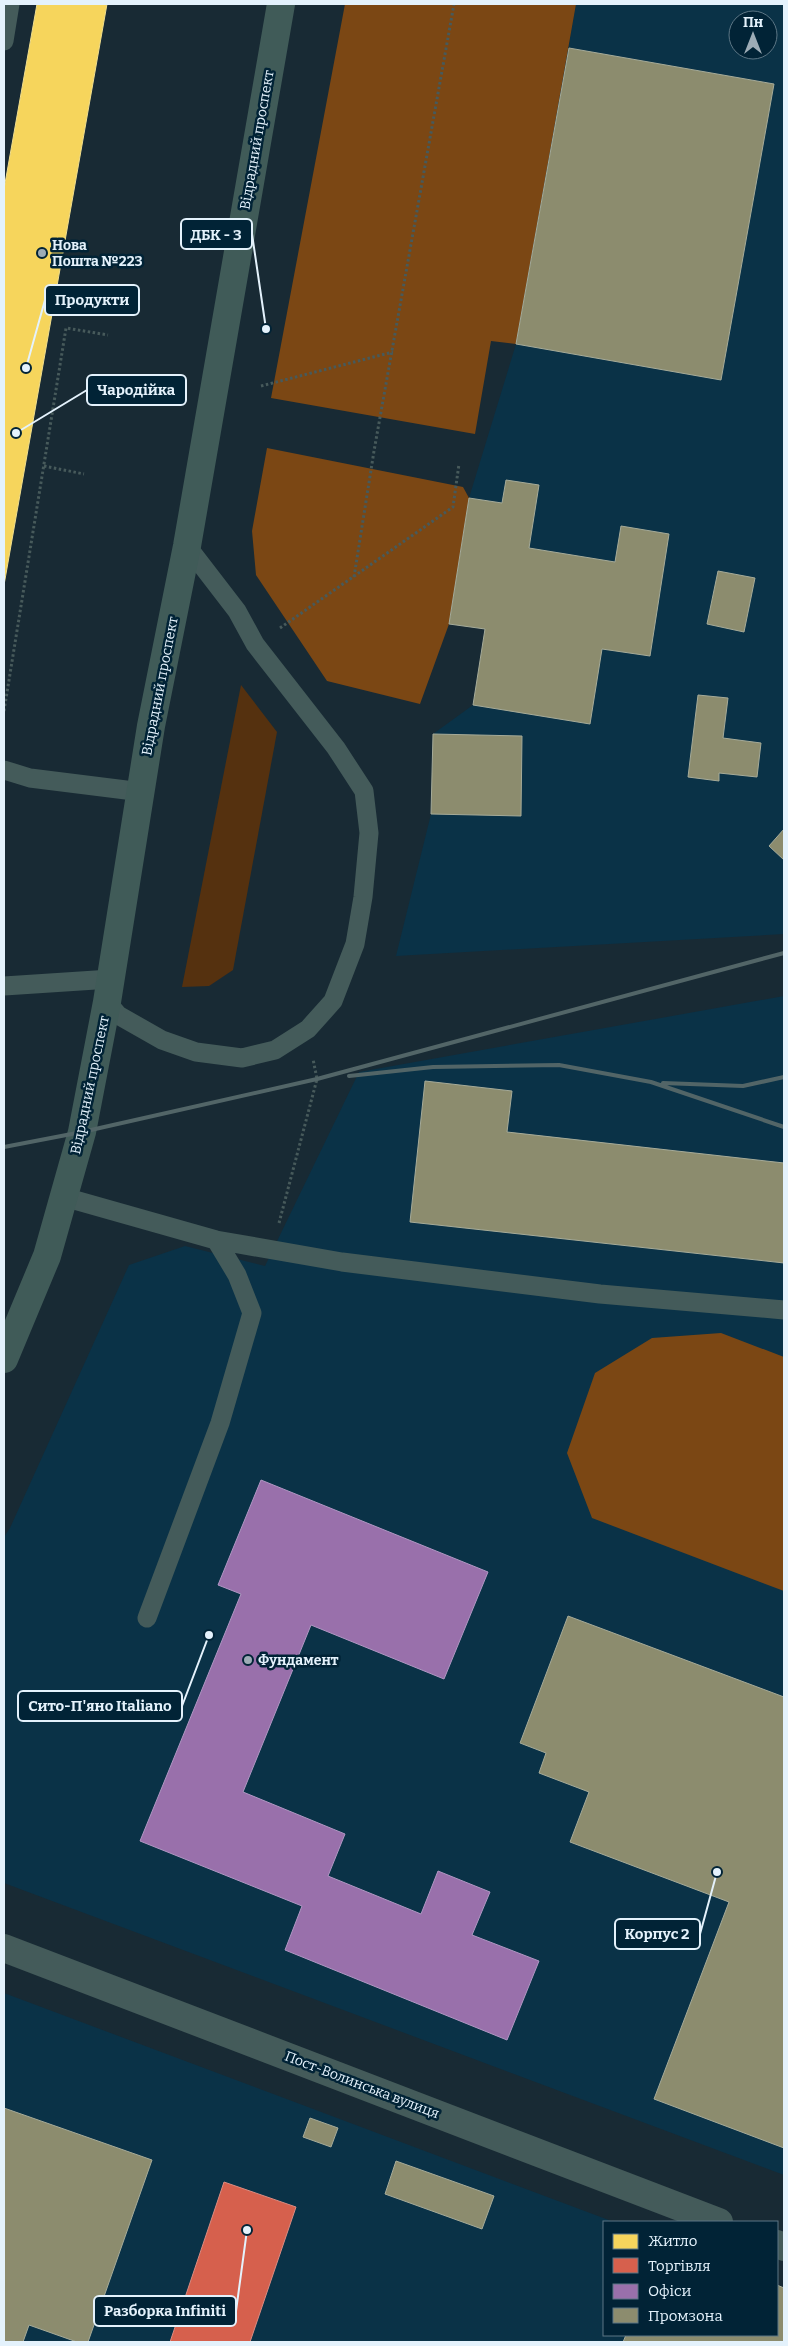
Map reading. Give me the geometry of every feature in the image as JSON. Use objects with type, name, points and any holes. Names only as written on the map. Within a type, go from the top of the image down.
[{"type":"main road","name":"Відрадний проспект","points":[[4,1359],[47,1256],[82,1132],[109,991],[151,726],[187,546],[281,4]]},
{"type":"street","name":"Пост-Волинська вулиця","points":[[4,1948],[716,2221]]},
{"type":"lane","points":[[4,41],[10,4]]},
{"type":"lane","points":[[4,986],[109,991],[118,1015],[162,1040],[196,1052],[242,1058],[275,1050],[308,1029],[333,1001],[354,944],[363,897],[369,833],[364,791],[336,748],[256,644],[238,612],[187,546]]},
{"type":"lane","points":[[4,770],[30,778],[142,792]]},
{"type":"lane","points":[[64,1197],[216,1240],[342,1262],[590,1293],[784,1310]]},
{"type":"lane","points":[[147,1618],[220,1423],[252,1313],[238,1275],[216,1240]]},
{"type":"path","points":[[354,576],[454,4]]},
{"type":"path","points":[[4,711],[66,328],[108,335]]},
{"type":"path","points":[[261,386],[393,352]]},
{"type":"path","points":[[279,629],[453,507],[459,464]]},
{"type":"path","points":[[44,466],[84,474]]},
{"type":"path","points":[[272,1249],[317,1079],[308,1029]]},
{"type":"shaded area","points":[[345,4],[576,4],[516,344],[491,341],[475,434],[271,398]]},
{"type":"shaded area","points":[[576,4],[784,4],[784,934],[396,956],[431,814],[433,734],[473,705],[485,629],[449,624],[469,498],[516,344]]},
{"type":"shaded area","points":[[267,448],[463,487],[469,498],[449,624],[420,704],[327,681],[256,575],[252,531]]},
{"type":"shaded area","points":[[241,685],[277,732],[233,970],[209,986],[182,987]]},
{"type":"shaded area","points":[[784,996],[784,2175],[4,1883],[4,1537],[10,1528],[129,1265],[185,1246],[265,1266],[359,1072]]},
{"type":"shaded area","points":[[721,1333],[784,1357],[784,1591],[592,1518],[567,1453],[595,1373],[652,1338]]},
{"type":"shaded area","points":[[4,1993],[611,2221],[603,2221],[603,2336],[778,2336],[778,2285],[784,2288],[784,2342],[4,2342]]},
{"type":"building: Житло","points":[[37,4],[107,4],[4,585],[4,189]]},
{"type":"building: Торгівля","points":[[224,2182],[296,2207],[250,2342],[170,2342]]},
{"type":"building: Офіси","points":[[261,1480],[488,1572],[444,1679],[311,1625],[243,1792],[345,1834],[328,1876],[421,1914],[438,1871],[490,1892],[472,1935],[539,1961],[507,2040],[285,1950],[302,1906],[140,1841],[241,1594],[218,1585]]},
{"type":"building: Промзона","points":[[569,48],[774,84],[721,380],[516,344]]},
{"type":"building: Промзона","points":[[506,480],[539,485],[529,548],[615,562],[621,526],[669,534],[650,656],[602,649],[590,724],[473,705],[485,629],[449,624],[469,498],[502,503]]},
{"type":"building: Промзона","points":[[718,571],[755,578],[744,632],[707,624]]},
{"type":"building: Промзона","points":[[698,695],[728,698],[723,738],[761,743],[757,777],[719,773],[719,781],[688,777]]},
{"type":"building: Промзона","points":[[433,734],[522,736],[521,816],[431,814]]},
{"type":"building: Промзона","points":[[784,829],[784,860],[769,846]]},
{"type":"building: Промзона","points":[[425,1081],[512,1091],[507,1132],[784,1163],[784,1263],[410,1222]]},
{"type":"building: Промзона","points":[[568,1616],[784,1697],[784,2148],[654,2099],[729,1902],[570,1842],[589,1792],[539,1773],[546,1753],[520,1743]]},
{"type":"building: Промзона","points":[[4,2108],[152,2160],[88,2342],[77,2342],[29,2325],[23,2342],[4,2342]]},
{"type":"building: Промзона","points":[[310,2118],[338,2128],[331,2147],[303,2137]]},
{"type":"building: Промзона","points":[[396,2161],[494,2196],[482,2229],[385,2194]]},
{"type":"building: Промзона","points":[[778,2285],[784,2288],[784,2342],[623,2342],[626,2336],[778,2336]]},
{"type":"railway","points":[[4,1147],[82,1132],[317,1079],[784,953]]},
{"type":"railway","points":[[349,1076],[433,1067],[559,1065],[651,1082],[784,1127]]},
{"type":"railway","points":[[663,1083],[743,1086],[784,1077]]},
{"type":"place","name":"Нова Пошта №223","points":[[42,253]]},
{"type":"place","name":"ДБК - 3","points":[[266,329]]},
{"type":"place","name":"Продукти","points":[[26,368]]},
{"type":"place","name":"Чародійка","points":[[16,433]]},
{"type":"place","name":"Сито-П'яно Italiano","points":[[209,1635]]},
{"type":"place","name":"Фундамент","points":[[248,1660]]},
{"type":"place","name":"Корпус 2","points":[[717,1872]]},
{"type":"place","name":"Разборка Infiniti","points":[[247,2230]]}]
